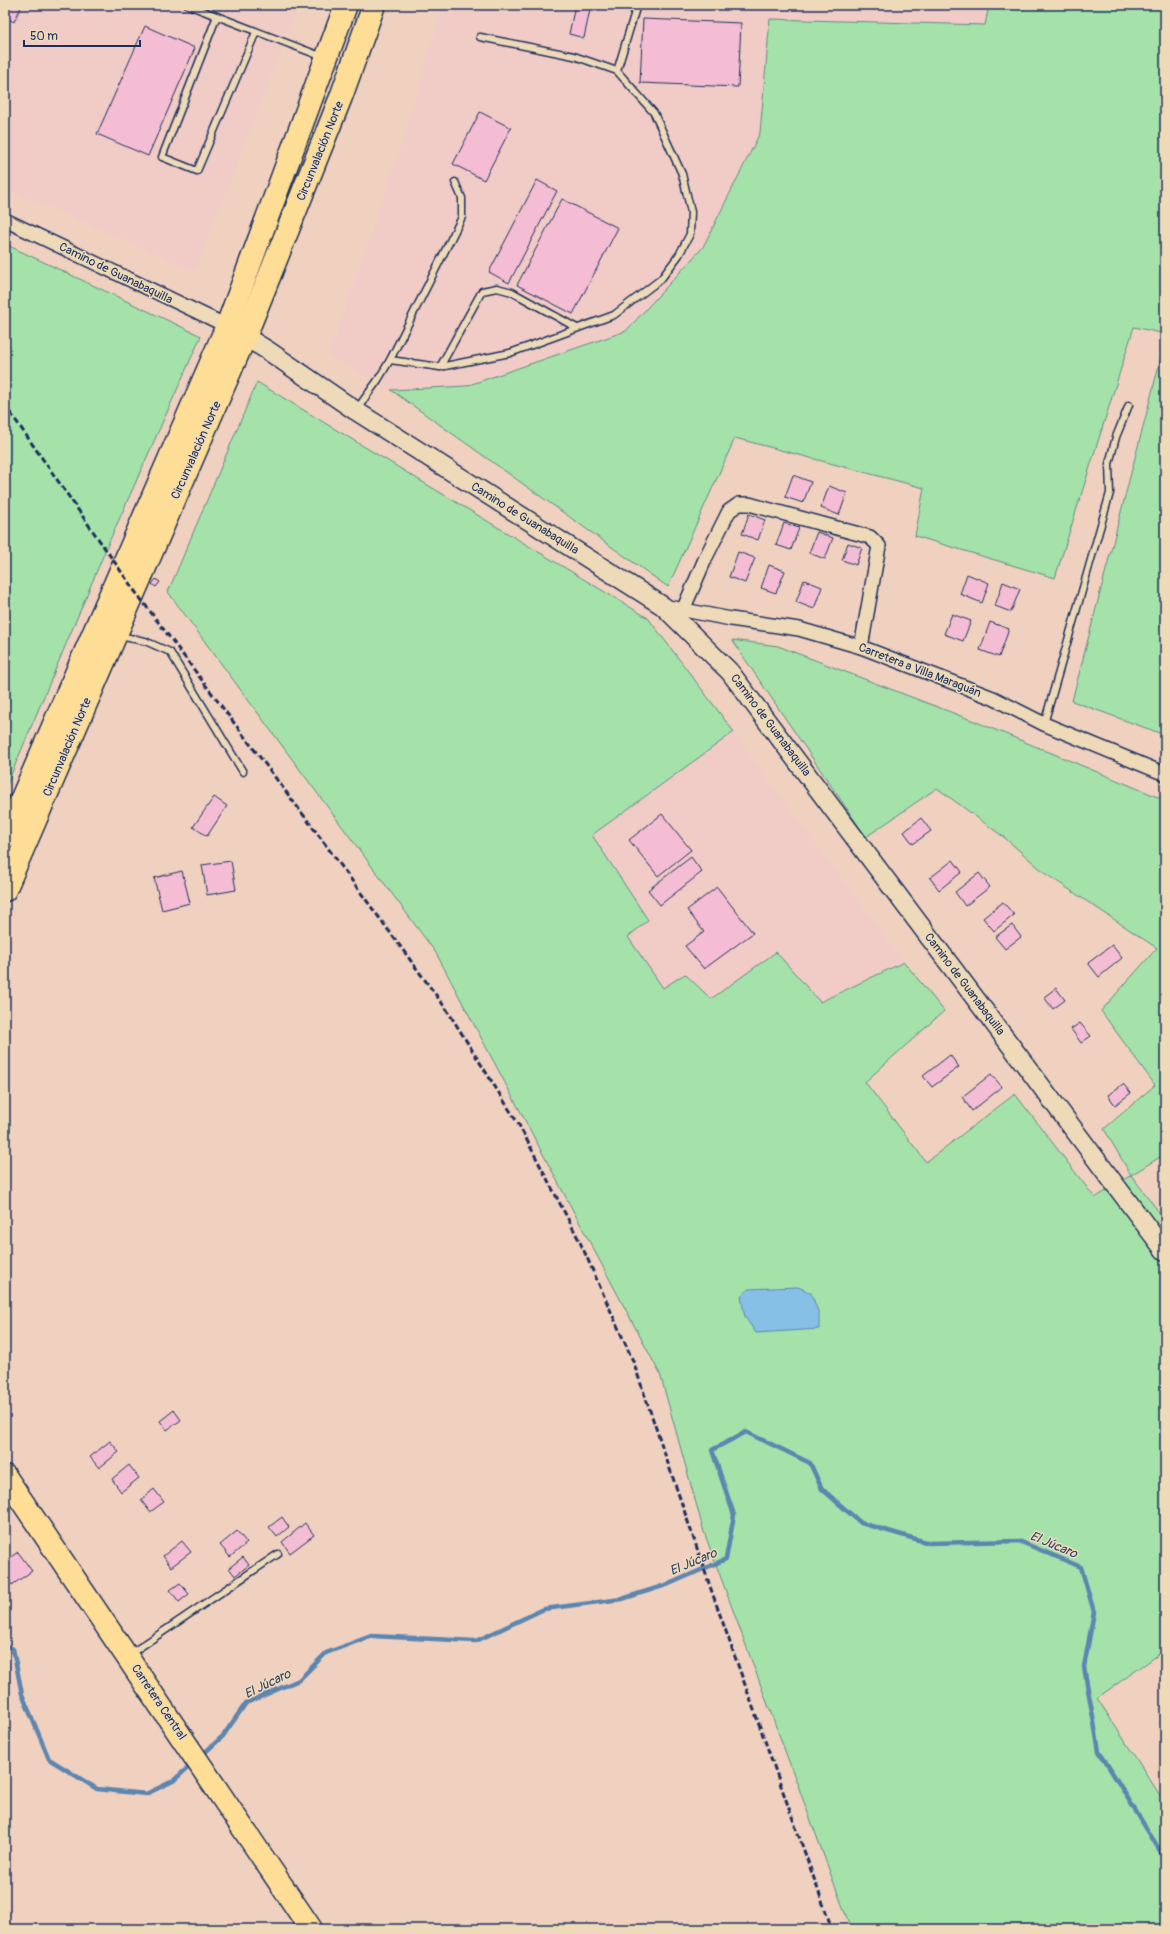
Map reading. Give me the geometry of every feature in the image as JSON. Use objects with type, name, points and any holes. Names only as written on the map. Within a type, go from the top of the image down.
[{"type":"highway","name":"Circunvalación Norte","points":[[5,837],[227,326],[346,5]]},
{"type":"highway","name":"Circunvalación Norte","points":[[5,890],[114,636],[246,337],[351,70],[374,5]]},
{"type":"highway","points":[[326,58],[351,70]]},
{"type":"highway","name":"Carretera Central","points":[[5,1476],[187,1743],[311,1929]]},
{"type":"street","name":"Camino de Guanabaquilla","points":[[5,220],[227,326],[246,337],[356,411],[663,606],[730,672],[1165,1251]]},
{"type":"street","points":[[683,610],[728,511],[739,504],[749,504],[870,538],[879,546],[861,646]]},
{"type":"street","name":"Carretera a Villa Maraguán","points":[[663,606],[731,619],[799,629],[861,646],[993,698],[1044,724],[1165,774]]},
{"type":"lane","points":[[188,5],[326,58]]},
{"type":"lane","points":[[617,71],[637,5]]},
{"type":"lane","points":[[217,16],[162,157],[197,171],[256,32]]},
{"type":"lane","points":[[390,360],[440,367],[510,353],[614,315],[661,279],[679,255],[690,234],[691,212],[679,167],[654,113],[617,71],[574,56],[480,37]]},
{"type":"lane","points":[[356,411],[390,360],[462,217],[462,198],[455,182]]},
{"type":"lane","points":[[440,367],[482,291],[497,288],[512,292],[577,328]]},
{"type":"lane","points":[[1044,724],[1110,492],[1109,464],[1116,437],[1129,405]]},
{"type":"lane","points":[[114,636],[145,641],[170,652],[243,772]]},
{"type":"lane","points":[[127,1656],[278,1554]]},
{"type":"shaded area","points":[[5,5],[299,5],[195,271],[5,188]]},
{"type":"shaded area","points":[[443,5],[989,5],[986,25],[770,19],[760,133],[703,247],[626,331],[465,386],[391,390],[329,356],[403,140]]},
{"type":"shaded area","points":[[734,732],[904,962],[820,1002],[776,953],[711,999],[685,974],[663,989],[628,937],[648,920],[592,835]]},
{"type":"green space","points":[[989,5],[1165,5],[1165,334],[1134,327],[1055,578],[915,536],[924,488],[735,438],[668,587],[391,390],[466,386],[626,331],[703,247],[760,133],[770,19],[985,25]]},
{"type":"green space","points":[[5,244],[201,336],[109,542],[5,789]]},
{"type":"green space","points":[[1165,342],[1165,735],[1072,701]]},
{"type":"green space","points":[[257,382],[648,618],[734,732],[592,835],[648,920],[628,937],[663,988],[685,974],[711,999],[776,952],[820,1002],[904,962],[944,1011],[865,1082],[926,1162],[1015,1094],[1095,1198],[1131,1175],[1165,1220],[1165,1650],[1097,1698],[1165,1803],[1165,1929],[851,1929],[704,1532],[660,1374],[436,953],[168,592]]},
{"type":"green space","points":[[732,640],[778,646],[974,721],[1165,800],[1165,1154],[1131,1175],[1104,1129],[1155,1085],[1101,1011],[1157,948],[1046,874],[1005,838],[937,788],[866,837]]},
{"type":"water","points":[[798,1287],[811,1293],[819,1314],[819,1329],[756,1333],[745,1317],[741,1297],[748,1289]]},
{"type":"building","points":[[5,5],[22,5],[14,22],[5,17]]},
{"type":"building","points":[[575,5],[591,5],[584,38],[569,34]]},
{"type":"building","points":[[643,19],[741,23],[738,87],[640,83]]},
{"type":"building","points":[[145,26],[195,48],[148,156],[97,134]]},
{"type":"building","points":[[480,112],[511,128],[484,180],[453,164]]},
{"type":"building","points":[[537,180],[557,191],[509,283],[489,272]]},
{"type":"building","points":[[562,199],[618,228],[573,314],[517,285]]},
{"type":"building","points":[[793,475],[811,482],[803,503],[785,497]]},
{"type":"building","points":[[829,486],[847,493],[839,515],[821,508]]},
{"type":"building","points":[[749,514],[765,520],[758,540],[742,534]]},
{"type":"building","points":[[784,523],[799,528],[791,550],[776,545]]},
{"type":"building","points":[[817,532],[833,538],[825,559],[809,553]]},
{"type":"building","points":[[848,543],[862,548],[856,565],[842,560]]},
{"type":"building","points":[[738,552],[755,558],[745,583],[729,577]]},
{"type":"building","points":[[769,565],[785,571],[776,593],[761,588]]},
{"type":"building","points":[[967,574],[989,583],[982,603],[960,594]]},
{"type":"building","points":[[156,579],[160,582],[156,587],[152,584]]},
{"type":"building","points":[[804,580],[822,587],[814,609],[796,602]]},
{"type":"building","points":[[1003,582],[1020,589],[1011,612],[995,606]]},
{"type":"building","points":[[952,614],[971,621],[963,641],[944,634]]},
{"type":"building","points":[[990,622],[1009,629],[999,657],[980,650]]},
{"type":"building","points":[[214,797],[227,806],[207,836],[193,827]]},
{"type":"building","points":[[662,814],[691,850],[658,876],[629,840]]},
{"type":"building","points":[[921,818],[931,831],[913,844],[904,832]]},
{"type":"building","points":[[691,857],[702,872],[660,905],[648,890]]},
{"type":"building","points":[[953,860],[962,872],[939,890],[930,878]]},
{"type":"building","points":[[231,861],[236,890],[207,895],[202,865]]},
{"type":"building","points":[[182,871],[190,903],[162,910],[154,878]]},
{"type":"building","points":[[979,873],[990,887],[965,906],[955,892]]},
{"type":"building","points":[[717,887],[753,933],[704,969],[685,946],[704,932],[687,910]]},
{"type":"building","points":[[1003,902],[1014,915],[994,931],[983,918]]},
{"type":"building","points":[[1012,925],[1021,937],[1005,949],[995,937]]},
{"type":"building","points":[[1112,945],[1122,958],[1099,977],[1088,963]]},
{"type":"building","points":[[1056,988],[1065,1000],[1053,1009],[1044,997]]},
{"type":"building","points":[[1080,1023],[1091,1036],[1081,1043],[1071,1029]]},
{"type":"building","points":[[950,1055],[959,1067],[932,1087],[923,1076]]},
{"type":"building","points":[[991,1074],[1002,1087],[972,1111],[962,1097]]},
{"type":"building","points":[[1123,1084],[1131,1093],[1115,1105],[1108,1095]]},
{"type":"building","points":[[174,1410],[181,1420],[167,1430],[160,1421]]},
{"type":"building","points":[[110,1441],[119,1452],[99,1468],[90,1457]]},
{"type":"building","points":[[129,1465],[139,1478],[121,1492],[112,1479]]},
{"type":"building","points":[[154,1489],[164,1502],[150,1512],[141,1500]]},
{"type":"building","points":[[282,1517],[289,1527],[277,1537],[269,1527]]},
{"type":"building","points":[[305,1523],[314,1535],[290,1553],[282,1542]]},
{"type":"building","points":[[237,1531],[247,1543],[230,1557],[220,1545]]},
{"type":"building","points":[[182,1541],[191,1552],[171,1567],[163,1556]]},
{"type":"building","points":[[18,1552],[32,1571],[12,1585],[5,1574],[5,1561]]},
{"type":"building","points":[[243,1557],[249,1565],[235,1576],[229,1568]]},
{"type":"building","points":[[180,1583],[189,1594],[179,1602],[170,1590]]},
{"type":"waterway","name":"El Júcaro","points":[[201,1756],[223,1736],[246,1703],[299,1680],[326,1653],[371,1636],[476,1641],[544,1609],[622,1599],[669,1584],[726,1559],[734,1515],[712,1450],[746,1432],[810,1463],[822,1489],[861,1523],[929,1543],[1019,1541],[1081,1567],[1094,1612],[1084,1667],[1099,1751],[1165,1859]]},
{"type":"waterway","name":"El Júcaro","points":[[5,1645],[13,1649],[22,1694],[49,1759],[97,1789],[146,1794],[173,1781],[192,1764]]},
{"type":"railway","points":[[5,405],[134,590],[314,829],[447,1010],[519,1125],[580,1242],[633,1361],[713,1595],[832,1929]]}]
